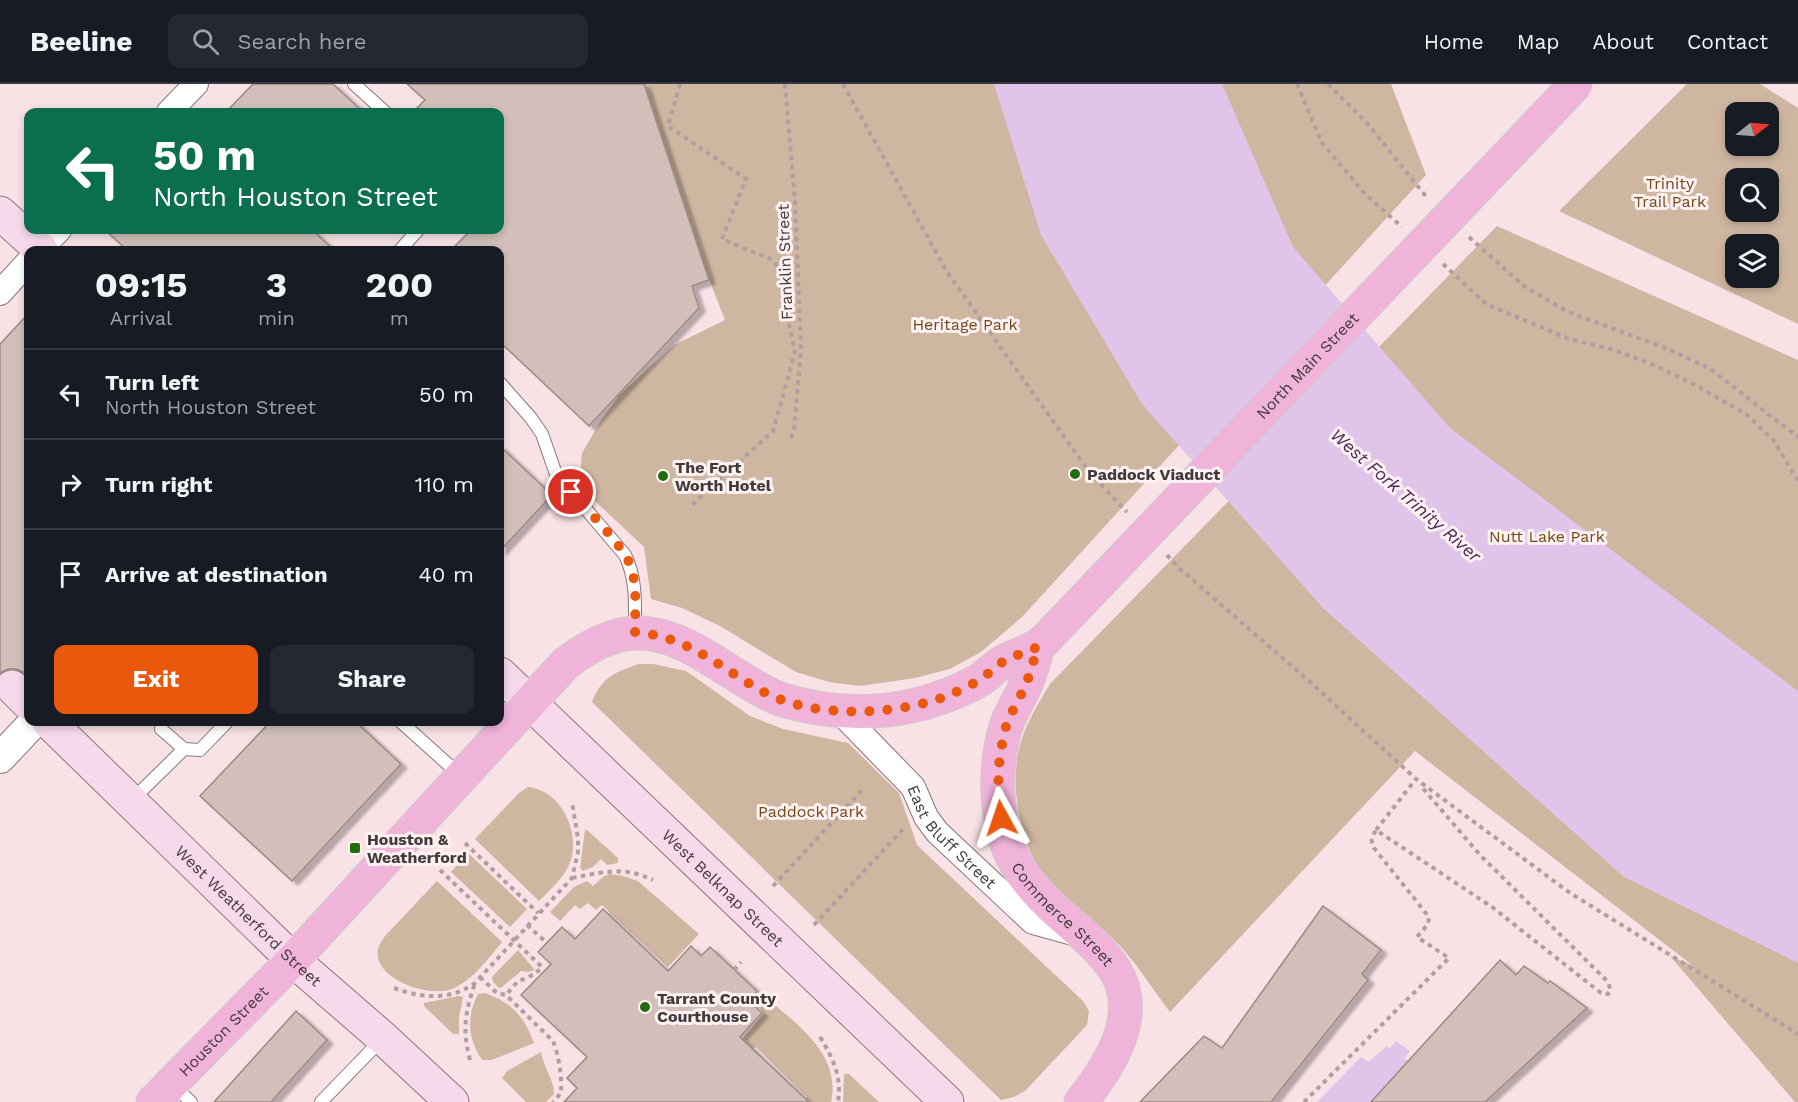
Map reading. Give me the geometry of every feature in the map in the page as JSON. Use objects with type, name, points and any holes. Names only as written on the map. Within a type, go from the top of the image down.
[{"type":"main road","name":"North Main Street","points":[[1041,644],[1576,84]]},
{"type":"main road","points":[[0,213],[24,233]]},
{"type":"main road","points":[[25,234],[40,246]]},
{"type":"main road","points":[[635,632],[674,640],[699,652],[763,692],[782,700],[839,711],[880,711],[929,703],[981,680],[1003,662],[1041,644]]},
{"type":"main road","name":"Houston Street","points":[[504,724],[530,703],[566,663],[582,650],[610,637],[635,632]]},
{"type":"main road","name":"Commerce Street","points":[[1041,644],[1026,685],[1007,722],[998,774],[998,804],[1003,832],[1011,856],[1028,882],[1083,935],[1116,971],[1124,990],[1126,1007],[1116,1051],[1102,1076],[1082,1102]]},
{"type":"main road","name":"West Belknap Street","points":[[504,678],[947,1102]]},
{"type":"main road","name":"West Weatherford Street","points":[[53,726],[294,960],[452,1102]]},
{"type":"main road","name":"Houston Street","points":[[172,1096],[461,777],[501,726]]},
{"type":"street","points":[[173,108],[196,84]]},
{"type":"street","points":[[0,293],[24,267]]},
{"type":"street","name":"East Bluff Street","points":[[839,711],[913,787],[926,817],[937,832],[1033,922],[1083,935]]},
{"type":"street","points":[[0,758],[30,726]]},
{"type":"lane","points":[[354,84],[381,108]]},
{"type":"lane","points":[[404,246],[414,234]]},
{"type":"lane","points":[[504,388],[542,434],[556,474],[625,555],[632,569],[635,632]]},
{"type":"lane","points":[[161,726],[161,729],[184,749],[200,750],[223,726]]},
{"type":"lane","points":[[405,726],[461,777]]},
{"type":"lane","points":[[130,801],[184,749]]},
{"type":"lane","points":[[321,1102],[383,1038]]},
{"type":"path","points":[[680,84],[668,126],[746,179],[722,239],[775,261],[795,352],[773,431],[692,505]]},
{"type":"path","name":"Franklin Street","points":[[785,84],[795,202],[801,349],[794,429],[790,439]]},
{"type":"path","points":[[843,84],[947,272],[1090,474],[1131,517]]},
{"type":"path","points":[[1297,84],[1322,143],[1366,195],[1404,229]]},
{"type":"path","points":[[1328,84],[1368,124],[1431,202]]},
{"type":"path","points":[[1464,232],[1525,287],[1568,312],[1663,347],[1709,368],[1798,437]]},
{"type":"path","points":[[1437,259],[1486,304],[1569,339],[1614,350],[1654,365],[1746,414],[1774,441],[1798,481]]},
{"type":"path","points":[[1164,551],[1180,569],[1310,681],[1416,780],[1480,855],[1607,981],[1610,993],[1601,993],[1492,907],[1377,830]]},
{"type":"path","points":[[1304,1102],[1449,958],[1417,937],[1428,924],[1429,916],[1371,843],[1377,830],[1416,780]]},
{"type":"path","points":[[1416,780],[1570,893],[1798,1034]]},
{"type":"path","points":[[773,886],[865,787]]},
{"type":"path","points":[[394,988],[410,994],[434,997],[461,991],[475,983],[572,878],[577,860],[578,838],[572,802]]},
{"type":"path","points":[[814,925],[897,835]]},
{"type":"path","points":[[465,843],[538,913]]},
{"type":"path","points":[[440,870],[542,967],[535,974],[517,982],[506,995]]},
{"type":"path","points":[[572,878],[620,870],[641,874],[653,880]]},
{"type":"path","points":[[527,925],[547,943]]},
{"type":"path","points":[[735,970],[741,962]]},
{"type":"path","points":[[480,977],[497,993],[506,995],[546,1034],[556,1048],[561,1094],[553,1102]]},
{"type":"path","points":[[470,1060],[464,1021],[475,983]]},
{"type":"path","points":[[820,1037],[836,1067],[837,1102]]},
{"type":"green space","name":"Heritage Park","points":[[633,84],[1391,84],[1426,175],[1022,617],[981,652],[950,669],[915,678],[860,686],[829,682],[796,672],[720,626],[682,608],[651,599],[644,547],[579,486],[582,453],[620,394],[674,345],[725,320]]},
{"type":"green space","name":"Trinity Trail Park","points":[[1687,84],[1760,84],[1798,108],[1798,324],[1559,211]]},
{"type":"green space","name":"Nutt Lake Park","points":[[1497,226],[1798,360],[1798,1102],[1795,1102],[1670,956],[1692,965],[1415,751],[1170,1012],[1121,947],[1063,896],[1046,876],[1031,854],[1025,839],[1016,791],[1017,759],[1026,729],[1050,684]]},
{"type":"green space","name":"Paddock Park","points":[[638,664],[653,664],[686,671],[750,716],[783,729],[848,743],[899,793],[917,845],[1083,1001],[1089,1011],[1087,1025],[1025,1091],[1001,1100],[592,702],[605,681],[622,670]]},
{"type":"green space","points":[[528,787],[549,795],[558,804],[565,813],[573,836],[569,866],[558,882],[539,901],[475,839],[519,793]]},
{"type":"green space","points":[[585,830],[618,858],[618,863],[607,865],[601,859],[593,867],[583,871],[580,868]]},
{"type":"green space","points":[[468,853],[527,909],[510,927],[451,872]]},
{"type":"green space","points":[[609,874],[638,881],[699,934],[668,967],[602,905],[596,910],[588,903],[580,909],[575,905],[560,921],[550,912],[574,887],[587,881],[593,886]]},
{"type":"green space","points":[[437,881],[502,942],[467,980],[452,989],[443,991],[420,989],[397,980],[381,966],[378,957],[379,946],[385,936]]},
{"type":"green space","points":[[518,950],[535,970],[521,971],[499,988],[493,982],[492,977]]},
{"type":"green space","points":[[485,993],[503,1001],[516,1012],[526,1025],[534,1043],[492,1060],[482,1060],[471,1036],[470,1019],[478,994]]},
{"type":"green space","points":[[761,993],[800,1027],[822,1053],[829,1068],[832,1084],[831,1102],[804,1102],[807,1097],[756,1047],[750,1050],[741,1041],[764,1013],[754,1002]]},
{"type":"green space","points":[[463,997],[459,1017],[459,1034],[453,1034],[424,1006],[424,1003]]},
{"type":"green space","points":[[541,1052],[554,1094],[546,1102],[526,1102],[502,1078],[507,1071]]},
{"type":"green space","points":[[844,1074],[849,1074],[879,1102],[843,1102]]},
{"type":"water","name":"West Fork Trinity River","points":[[994,84],[1222,84],[1293,247],[1450,428],[1798,691],[1798,963],[1624,877],[1323,608],[1142,404],[1041,235]]},
{"type":"water","points":[[1396,1041],[1410,1051],[1404,1059],[1409,1060],[1371,1102],[1317,1102],[1361,1057],[1368,1062],[1387,1046],[1390,1048]]},
{"type":"building","points":[[253,84],[333,84],[359,108],[230,108]]},
{"type":"building","points":[[407,84],[644,84],[709,280],[692,286],[699,308],[589,426],[504,346],[504,246],[455,246],[467,234],[504,234],[504,108],[417,108],[425,100]]},
{"type":"building","points":[[109,234],[316,234],[330,246],[123,246]]},
{"type":"building","points":[[24,318],[24,673],[8,669],[0,673],[0,344]]},
{"type":"building","points":[[504,450],[552,495],[504,547]]},
{"type":"building","points":[[266,726],[360,726],[401,764],[292,881],[200,796]]},
{"type":"building","points":[[1323,906],[1381,950],[1362,974],[1368,980],[1271,1102],[1140,1102],[1204,1036],[1222,1048]]},
{"type":"building","name":"Tarrant County Courthouse","points":[[603,909],[668,971],[691,946],[701,956],[710,947],[757,991],[749,1001],[762,1013],[740,1037],[809,1102],[564,1102],[577,1088],[567,1078],[587,1057],[521,995],[551,964],[538,952],[562,927],[575,939]]},
{"type":"building","points":[[1500,960],[1516,975],[1524,966],[1548,983],[1550,981],[1587,1008],[1485,1102],[1371,1102]]},
{"type":"building","points":[[296,1011],[327,1040],[271,1102],[214,1102]]},
{"type":"place","name":"Paddock Viaduct","points":[[1075,474]]},
{"type":"place","name":"The Fort Worth Hotel","points":[[663,476]]},
{"type":"place","name":"Houston & Weatherford","points":[[355,848]]},
{"type":"place","name":"Tarrant County Courthouse","points":[[645,1007]]},
{"type":"route","points":[[571,492],[625,555],[632,569],[635,632],[674,640],[699,652],[763,692],[782,700],[839,711],[880,711],[929,703],[981,680],[1003,662],[1038,647],[1026,685],[1007,722],[1001,749],[998,804],[1001,818]]}]
